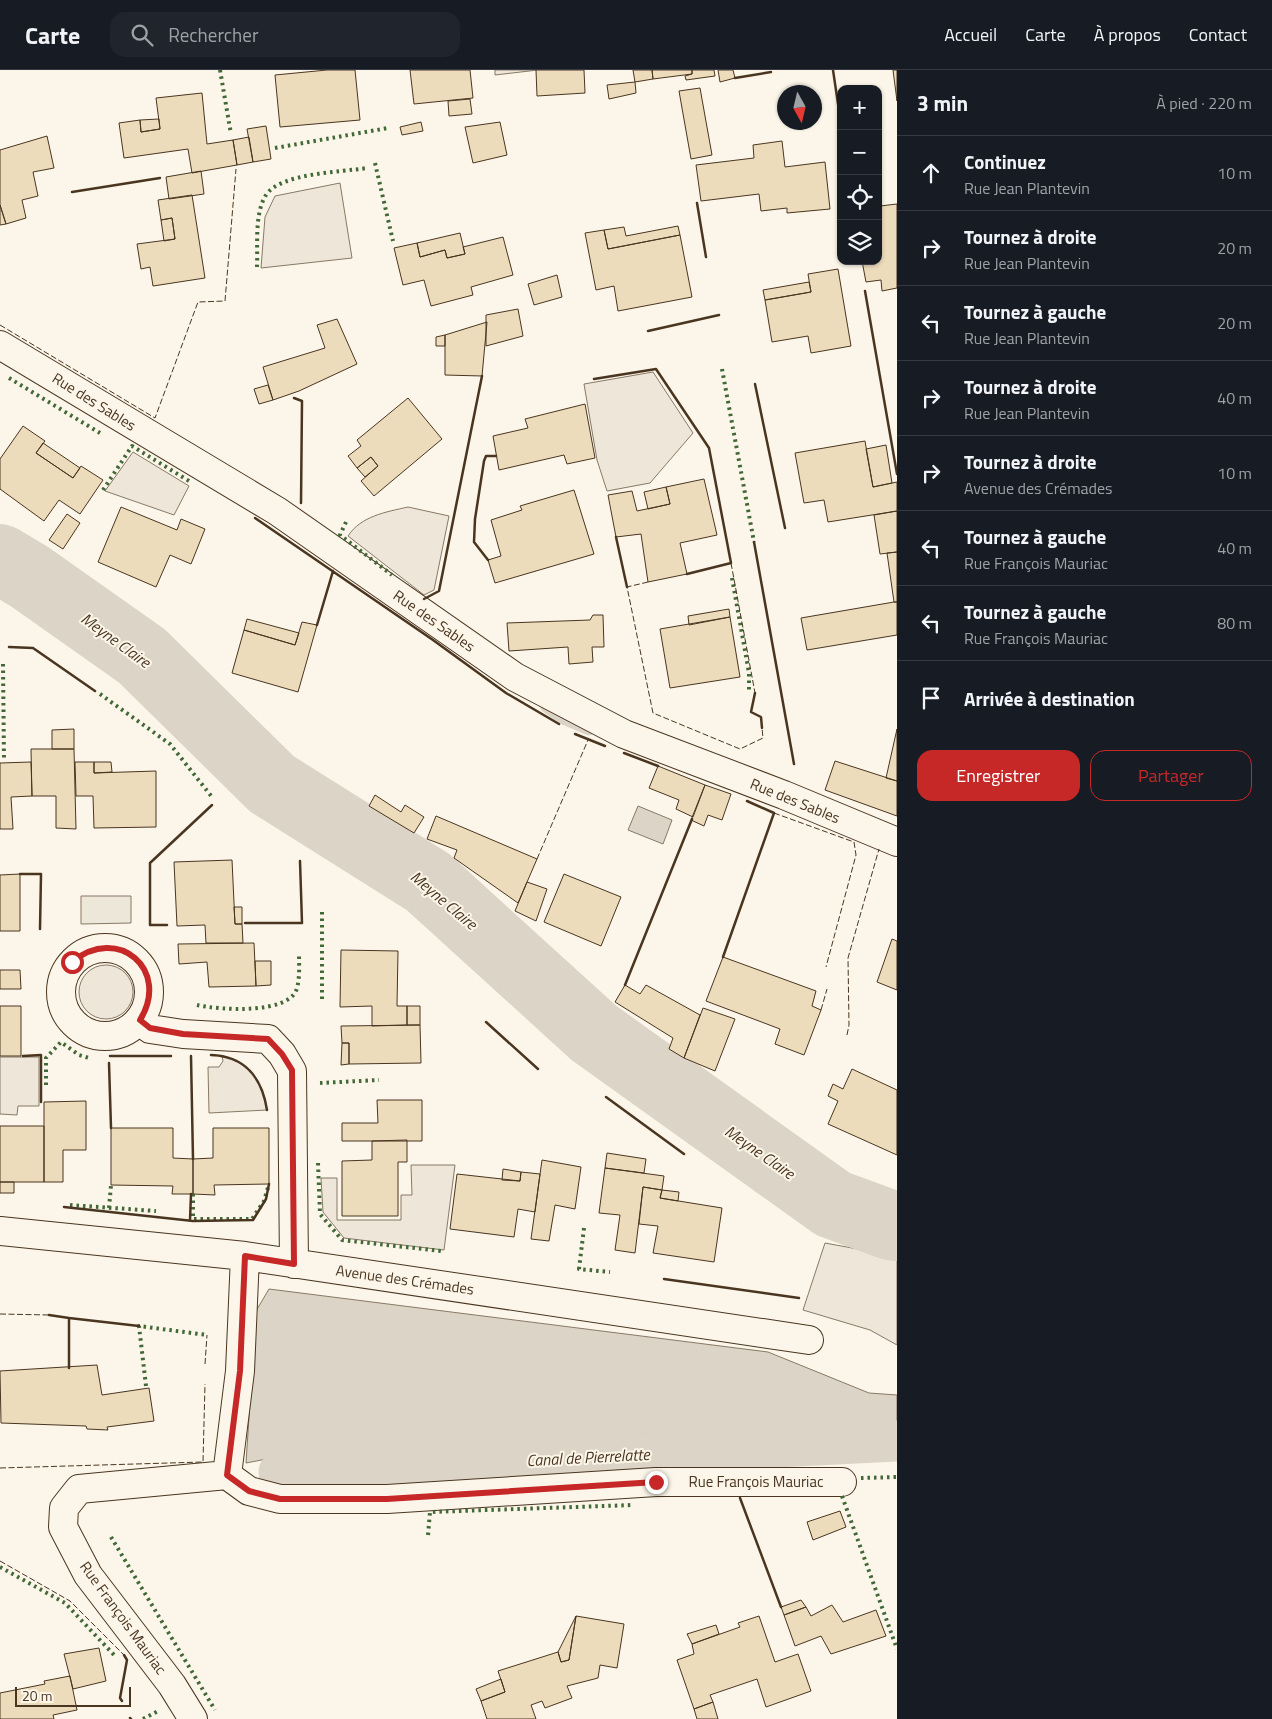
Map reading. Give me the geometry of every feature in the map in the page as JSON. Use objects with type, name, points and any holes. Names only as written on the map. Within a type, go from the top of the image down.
[{"type":"street","name":"Rue des Sables","points":[[0,346],[277,511],[515,677],[624,734],[784,795],[897,842]]},
{"type":"street","points":[[140,1020],[150,1028],[183,1034],[268,1039],[282,1054],[292,1070],[294,1264]]},
{"type":"street","name":"Avenue des Crémades","points":[[0,1231],[245,1256],[809,1340]]},
{"type":"street","points":[[227,1475],[240,1371],[245,1256]]},
{"type":"street","name":"Rue François Mauriac","points":[[193,1719],[172,1685],[88,1575],[63,1527],[64,1508],[79,1489],[227,1475],[249,1491],[280,1499],[387,1499],[656,1482],[842,1482]]},
{"type":"shaded area","points":[[495,70],[538,70],[495,75]]},
{"type":"shaded area","points":[[340,183],[352,258],[261,268],[265,217],[275,196]]},
{"type":"shaded area","points":[[653,372],[693,433],[650,483],[607,491],[597,460],[584,384]]},
{"type":"shaded area","points":[[133,452],[189,486],[174,515],[105,491]]},
{"type":"shaded area","points":[[408,507],[449,516],[434,590],[424,595],[348,536],[353,529],[367,519]]},
{"type":"shaded area","points":[[638,806],[672,820],[663,844],[628,830]]},
{"type":"shaded area","points":[[81,896],[131,896],[131,923],[81,924]]},
{"type":"shaded area","points":[[106,965],[116,967],[125,973],[131,982],[133,992],[131,1002],[125,1011],[116,1017],[106,1019],[96,1017],[87,1011],[81,1002],[79,992],[81,982],[87,973],[96,967]]},
{"type":"shaded area","points":[[222,1056],[240,1063],[254,1075],[262,1091],[267,1110],[209,1113],[208,1067],[219,1067],[223,1061]]},
{"type":"shaded area","points":[[0,1057],[39,1057],[39,1106],[18,1106],[17,1115],[0,1114]]},
{"type":"shaded area","points":[[411,1165],[455,1165],[444,1250],[344,1238],[323,1212],[321,1178],[337,1178],[337,1220],[401,1220],[401,1195],[412,1195]]},
{"type":"shaded area","points":[[825,1243],[874,1252],[897,1260],[897,1345],[870,1330],[803,1310]]},
{"type":"shaded area","points":[[269,1289],[768,1352],[869,1393],[897,1395],[897,1431],[794,1437],[650,1434],[303,1452],[246,1463],[256,1311]]},
{"type":"building","points":[[327,70],[355,70],[360,120],[280,127],[275,75]]},
{"type":"building","points":[[410,70],[470,70],[473,98],[414,104]]},
{"type":"building","points":[[536,70],[584,70],[585,93],[537,96]]},
{"type":"building","points":[[633,70],[652,70],[653,79],[635,82]]},
{"type":"building","points":[[652,70],[692,70],[692,74],[653,79]]},
{"type":"building","points":[[692,70],[714,70],[715,76],[686,80],[685,76],[692,74]]},
{"type":"building","points":[[718,70],[733,70],[735,78],[720,82]]},
{"type":"building","points":[[893,70],[897,70],[897,101]]},
{"type":"building","points":[[635,82],[636,93],[609,99],[607,85]]},
{"type":"building","points":[[700,88],[712,155],[691,159],[679,91]]},
{"type":"building","points":[[202,93],[207,144],[233,140],[237,165],[192,173],[188,149],[124,158],[119,123],[140,120],[141,132],[160,129],[156,98]]},
{"type":"building","points":[[470,99],[472,114],[449,116],[448,101]]},
{"type":"building","points":[[159,119],[160,129],[141,132],[140,120]]},
{"type":"building","points":[[421,122],[423,131],[402,135],[400,127]]},
{"type":"building","points":[[500,122],[507,155],[473,163],[465,127]]},
{"type":"building","points":[[266,126],[271,159],[253,162],[247,129]]},
{"type":"building","points":[[47,136],[54,168],[33,172],[38,196],[22,200],[26,218],[6,224],[0,205],[0,150]]},
{"type":"building","points":[[249,137],[253,162],[237,165],[233,140]]},
{"type":"building","points":[[782,141],[785,167],[825,162],[830,209],[787,213],[787,208],[761,211],[759,194],[701,201],[696,165],[754,158],[753,145]]},
{"type":"building","points":[[201,171],[204,194],[169,199],[166,177]]},
{"type":"building","points":[[192,195],[205,278],[153,286],[150,267],[141,269],[137,244],[175,239],[172,218],[161,220],[158,200]]},
{"type":"building","points":[[897,204],[897,288],[882,291],[881,280],[866,282],[863,265],[882,265],[882,206]]},
{"type":"building","points":[[0,205],[6,224],[0,225]]},
{"type":"building","points":[[172,218],[175,239],[164,241],[161,220]]},
{"type":"building","points":[[678,226],[680,235],[608,249],[604,230],[624,227],[626,236]]},
{"type":"building","points":[[604,230],[608,249],[680,235],[692,297],[618,311],[614,286],[596,290],[585,233]]},
{"type":"building","points":[[460,233],[465,254],[447,258],[445,250],[420,257],[417,243]]},
{"type":"building","points":[[503,237],[513,275],[471,287],[473,295],[431,306],[424,280],[403,285],[394,248],[417,243],[420,257],[445,250],[447,258],[465,254],[463,247]]},
{"type":"building","points":[[838,269],[851,346],[811,353],[808,336],[772,342],[765,300],[811,292],[808,274]]},
{"type":"building","points":[[557,275],[562,297],[534,305],[528,284]]},
{"type":"building","points":[[809,282],[811,292],[765,300],[763,290]]},
{"type":"building","points":[[518,309],[523,336],[486,346],[486,315]]},
{"type":"building","points":[[337,319],[357,364],[299,391],[273,400],[263,367],[325,348],[317,325]]},
{"type":"building","points":[[487,322],[482,376],[445,375],[445,335]]},
{"type":"building","points":[[445,335],[445,346],[436,346],[436,337]]},
{"type":"building","points":[[268,385],[273,400],[259,404],[254,389]]},
{"type":"building","points":[[408,398],[442,439],[374,496],[361,481],[378,466],[371,457],[357,468],[348,456],[361,446],[357,440]]},
{"type":"building","points":[[585,404],[595,458],[567,464],[564,455],[499,470],[493,436],[528,428],[525,419]]},
{"type":"building","points":[[23,426],[45,441],[36,453],[73,478],[81,466],[103,480],[80,514],[59,500],[44,521],[0,489],[0,459]]},
{"type":"building","points":[[865,441],[873,487],[897,482],[897,511],[828,522],[824,500],[804,503],[795,453]]},
{"type":"building","points":[[43,443],[80,468],[73,478],[36,453]]},
{"type":"building","points":[[886,445],[892,483],[873,487],[866,449]]},
{"type":"building","points":[[371,457],[378,466],[365,477],[357,468]]},
{"type":"building","points":[[704,479],[717,535],[680,543],[687,574],[648,582],[641,534],[616,537],[608,495],[632,491],[637,511],[670,504],[666,487]]},
{"type":"building","points":[[666,487],[670,504],[648,509],[644,492]]},
{"type":"building","points":[[574,490],[594,554],[495,583],[488,560],[501,556],[491,520],[522,510],[520,506]]},
{"type":"building","points":[[121,507],[177,530],[181,519],[205,529],[191,564],[170,555],[156,587],[98,562]]},
{"type":"building","points":[[897,511],[897,552],[880,554],[874,515]]},
{"type":"building","points":[[67,514],[80,523],[63,549],[49,540]]},
{"type":"building","points":[[897,552],[897,602],[894,602],[887,553]]},
{"type":"building","points":[[897,602],[897,635],[807,650],[801,618]]},
{"type":"building","points":[[729,609],[730,617],[689,625],[688,616]]},
{"type":"building","points":[[593,615],[603,615],[604,647],[592,647],[593,662],[569,664],[568,647],[509,651],[507,623],[590,620]]},
{"type":"building","points":[[730,617],[740,677],[670,688],[660,629]]},
{"type":"building","points":[[247,619],[299,633],[295,645],[244,630]]},
{"type":"building","points":[[302,622],[317,625],[298,692],[232,673],[244,630],[295,645]]},
{"type":"building","points":[[74,729],[74,749],[52,749],[52,730]]},
{"type":"building","points":[[897,729],[897,781],[886,778]]},
{"type":"building","points":[[31,749],[74,749],[76,829],[56,828],[56,796],[32,796]]},
{"type":"building","points":[[835,761],[897,781],[897,816],[825,790]]},
{"type":"building","points":[[31,762],[32,796],[11,797],[13,829],[0,829],[0,763]]},
{"type":"building","points":[[75,762],[94,762],[94,773],[156,771],[156,827],[94,828],[93,796],[76,796]]},
{"type":"building","points":[[94,762],[111,762],[112,772],[94,773]]},
{"type":"building","points":[[658,766],[705,785],[693,817],[676,809],[679,800],[649,788]]},
{"type":"building","points":[[705,785],[731,794],[722,820],[708,815],[704,826],[691,820]]},
{"type":"building","points":[[375,795],[401,812],[405,805],[424,817],[414,833],[369,806]]},
{"type":"building","points":[[436,816],[537,859],[518,903],[454,858],[457,850],[427,839]]},
{"type":"building","points":[[232,860],[235,924],[242,924],[243,943],[206,943],[205,925],[177,926],[174,862]]},
{"type":"building","points":[[20,874],[20,931],[0,931],[0,875]]},
{"type":"building","points":[[564,874],[621,897],[601,946],[544,922]]},
{"type":"building","points":[[527,882],[547,889],[536,921],[515,911]]},
{"type":"building","points":[[234,907],[242,907],[242,924],[235,924]]},
{"type":"building","points":[[892,939],[897,941],[897,990],[877,982]]},
{"type":"building","points":[[254,943],[256,986],[209,987],[207,962],[179,964],[178,944]]},
{"type":"building","points":[[341,950],[398,951],[397,1006],[407,1006],[407,1025],[372,1026],[372,1006],[340,1007]]},
{"type":"building","points":[[723,957],[816,991],[812,1006],[821,1010],[804,1055],[775,1044],[780,1029],[706,1001]]},
{"type":"building","points":[[255,961],[271,961],[271,985],[256,986]]},
{"type":"building","points":[[0,970],[20,970],[21,989],[0,989]]},
{"type":"building","points":[[625,985],[640,994],[646,985],[700,1015],[684,1058],[669,1049],[673,1038],[615,1002]]},
{"type":"building","points":[[0,1006],[21,1006],[21,1056],[0,1056]]},
{"type":"building","points":[[407,1006],[420,1006],[420,1025],[407,1025]]},
{"type":"building","points":[[703,1008],[735,1019],[715,1071],[684,1058]]},
{"type":"building","points":[[420,1025],[421,1063],[349,1064],[349,1043],[342,1043],[341,1026]]},
{"type":"building","points":[[342,1043],[349,1043],[349,1064],[341,1065]]},
{"type":"building","points":[[852,1069],[897,1090],[897,1155],[828,1124],[838,1101],[828,1096],[833,1084],[843,1089]]},
{"type":"building","points":[[377,1100],[422,1100],[422,1141],[342,1141],[342,1123],[378,1123]]},
{"type":"building","points":[[86,1101],[86,1150],[63,1150],[63,1182],[44,1182],[44,1102]]},
{"type":"building","points":[[0,1126],[44,1126],[44,1182],[0,1182]]},
{"type":"building","points":[[111,1128],[173,1128],[173,1158],[193,1159],[193,1194],[172,1194],[173,1186],[111,1185]]},
{"type":"building","points":[[213,1128],[269,1128],[269,1184],[214,1185],[215,1195],[193,1194],[193,1159],[213,1158]]},
{"type":"building","points":[[407,1140],[407,1162],[398,1162],[398,1216],[342,1216],[342,1161],[372,1160],[372,1141]]},
{"type":"building","points":[[607,1153],[646,1159],[644,1173],[605,1168]]},
{"type":"building","points":[[542,1160],[581,1167],[575,1209],[555,1205],[549,1241],[531,1239]]},
{"type":"building","points":[[605,1168],[664,1176],[662,1190],[643,1187],[635,1253],[615,1250],[620,1215],[599,1213]]},
{"type":"building","points":[[503,1169],[521,1172],[520,1181],[502,1180]]},
{"type":"building","points":[[521,1172],[540,1174],[535,1212],[518,1209],[514,1237],[450,1229],[457,1174],[520,1181]]},
{"type":"building","points":[[0,1182],[14,1182],[14,1193],[0,1193]]},
{"type":"building","points":[[643,1187],[662,1190],[660,1198],[722,1208],[714,1262],[653,1253],[658,1226],[639,1224]]},
{"type":"building","points":[[662,1190],[679,1192],[678,1201],[660,1198]]},
{"type":"building","points":[[97,1365],[102,1395],[149,1388],[154,1421],[107,1427],[108,1430],[87,1429],[86,1426],[1,1423],[0,1371]]},
{"type":"building","points":[[840,1511],[846,1527],[813,1540],[807,1522]]},
{"type":"building","points":[[801,1600],[806,1607],[784,1615],[781,1607]]},
{"type":"building","points":[[832,1605],[843,1622],[876,1610],[886,1636],[831,1654],[821,1636],[795,1646],[784,1615],[806,1607],[811,1616]]},
{"type":"building","points":[[576,1616],[569,1660],[561,1662],[558,1652]]},
{"type":"building","points":[[576,1616],[624,1624],[617,1668],[600,1665],[598,1678],[567,1686],[572,1698],[545,1708],[542,1701],[531,1705],[536,1719],[487,1719],[481,1701],[505,1692],[498,1671],[558,1652],[561,1662],[569,1660]]},
{"type":"building","points":[[759,1616],[775,1662],[798,1654],[811,1691],[766,1707],[757,1679],[710,1695],[713,1702],[694,1709],[677,1660],[694,1654],[692,1644],[740,1627],[738,1623]]},
{"type":"building","points":[[716,1625],[719,1634],[692,1644],[687,1634]]},
{"type":"building","points":[[99,1648],[106,1681],[73,1689],[64,1654]]},
{"type":"building","points":[[70,1676],[77,1710],[53,1715],[54,1719],[0,1719],[0,1693],[45,1684],[44,1681]]},
{"type":"building","points":[[501,1679],[505,1692],[481,1701],[476,1689]]},
{"type":"building","points":[[713,1702],[718,1719],[697,1719],[694,1709]]},
{"type":"waterway","name":"Meyne Claire","points":[[0,559],[30,577],[142,656],[272,784],[428,882],[594,1033],[833,1204],[897,1226]]},
{"type":"waterway","points":[[546,707],[563,719],[589,730]]},
{"type":"waterway","name":"Canal de Pierrelatte","points":[[279,1472],[897,1441]]},
{"type":"hedge","points":[[220,70],[231,134]]},
{"type":"hedge","points":[[275,148],[388,128]]},
{"type":"hedge","points":[[375,163],[393,241]]},
{"type":"hedge","points":[[257,267],[257,230],[260,211],[266,195],[273,188],[284,182],[312,175],[367,168]]},
{"type":"hedge","points":[[722,369],[754,542]]},
{"type":"hedge","points":[[9,378],[100,433]]},
{"type":"hedge","points":[[103,490],[132,446],[189,481]]},
{"type":"hedge","points":[[346,522],[340,535],[392,575]]},
{"type":"hedge","points":[[732,578],[749,673],[749,693]]},
{"type":"hedge","points":[[3,664],[4,759]]},
{"type":"hedge","points":[[100,694],[170,744],[212,797]]},
{"type":"hedge","points":[[322,909],[322,999]]},
{"type":"hedge","points":[[197,1005],[236,1009],[268,1007],[282,1003],[292,997],[297,988],[299,953]]},
{"type":"hedge","points":[[46,1085],[46,1058],[61,1042],[79,1055],[89,1058]]},
{"type":"hedge","points":[[320,1083],[379,1080]]},
{"type":"hedge","points":[[318,1163],[320,1214],[342,1240],[441,1251]]},
{"type":"hedge","points":[[193,1194],[193,1219],[252,1219],[264,1201],[269,1184]]},
{"type":"hedge","points":[[109,1208],[111,1185]]},
{"type":"hedge","points":[[70,1205],[156,1211]]},
{"type":"hedge","points":[[584,1228],[579,1269],[610,1272]]},
{"type":"hedge","points":[[146,1386],[139,1326],[207,1335]]},
{"type":"hedge","points":[[861,1478],[897,1477]]},
{"type":"hedge","points":[[842,1496],[897,1649]]},
{"type":"hedge","points":[[428,1535],[430,1512],[633,1505]]},
{"type":"hedge","points":[[111,1537],[215,1710]]},
{"type":"hedge","points":[[0,1567],[65,1603],[116,1657]]},
{"type":"hedge","points":[[143,1719],[160,1710]]},
{"type":"fence","points":[[0,325],[155,418],[198,302],[225,301],[236,169]]},
{"type":"fence","points":[[731,563],[755,693]]},
{"type":"fence","points":[[648,582],[627,587],[653,713],[740,749],[763,738],[762,728]]},
{"type":"fence","points":[[537,859],[588,740]]},
{"type":"fence","points":[[774,813],[854,842],[856,855],[826,967]]},
{"type":"fence","points":[[847,1035],[849,1025],[848,958],[879,849]]},
{"type":"fence","points":[[821,1010],[827,989]]},
{"type":"fence","points":[[0,1314],[49,1315]]},
{"type":"fence","points":[[205,1364],[207,1335]]},
{"type":"fence","points":[[0,1468],[203,1462],[205,1384]]},
{"type":"fence","points":[[0,1561],[70,1601],[124,1655]]},
{"type":"wall","points":[[833,70],[837,97]]},
{"type":"wall","points":[[735,78],[771,72]]},
{"type":"wall","points":[[72,192],[160,178]]},
{"type":"wall","points":[[697,203],[706,257]]},
{"type":"wall","points":[[865,291],[897,474]]},
{"type":"wall","points":[[648,331],[719,315]]},
{"type":"wall","points":[[594,379],[656,369],[709,448],[731,563],[687,574]]},
{"type":"wall","points":[[424,599],[439,591],[482,376]]},
{"type":"wall","points":[[755,384],[785,528]]},
{"type":"wall","points":[[294,398],[302,401],[301,503]]},
{"type":"wall","points":[[488,560],[474,542],[475,519],[484,461],[486,456],[496,456]]},
{"type":"wall","points":[[255,518],[433,640],[506,693],[559,724]]},
{"type":"wall","points":[[616,537],[627,587]]},
{"type":"wall","points":[[754,542],[794,764]]},
{"type":"wall","points":[[317,625],[333,571]]},
{"type":"wall","points":[[9,647],[33,648],[95,691]]},
{"type":"wall","points":[[755,693],[751,712],[761,717],[762,728]]},
{"type":"wall","points":[[575,734],[605,746]]},
{"type":"wall","points":[[624,753],[658,766]]},
{"type":"wall","points":[[723,957],[774,813],[747,801]]},
{"type":"wall","points":[[167,925],[150,925],[150,863],[212,805]]},
{"type":"wall","points":[[625,985],[692,819]]},
{"type":"wall","points":[[245,923],[302,923],[300,861]]},
{"type":"wall","points":[[20,874],[41,874],[40,929]]},
{"type":"wall","points":[[486,1022],[538,1069]]},
{"type":"wall","points":[[23,1056],[41,1055],[41,1102]]},
{"type":"wall","points":[[211,1055],[223,1056],[233,1060],[242,1064],[250,1071],[261,1088],[267,1110]]},
{"type":"wall","points":[[110,1056],[171,1056]]},
{"type":"wall","points":[[191,1056],[193,1159]]},
{"type":"wall","points":[[109,1063],[111,1128]]},
{"type":"wall","points":[[606,1097],[684,1154]]},
{"type":"wall","points":[[64,1207],[193,1221],[253,1220],[266,1199],[269,1184]]},
{"type":"wall","points":[[190,1220],[191,1194]]},
{"type":"wall","points":[[664,1279],[799,1298]]},
{"type":"wall","points":[[49,1315],[69,1318]]},
{"type":"wall","points":[[69,1368],[69,1318],[139,1326]]},
{"type":"wall","points":[[740,1498],[781,1607]]},
{"type":"wall","points":[[122,1701],[120,1698],[127,1660],[124,1655]]},
{"type":"route","points":[[72,962],[84,953],[98,947],[112,947],[126,952],[138,961],[146,973],[150,988],[148,1003],[140,1020],[150,1028],[183,1034],[268,1039],[282,1054],[292,1070],[294,1264],[245,1256],[240,1371],[227,1475],[249,1491],[280,1499],[387,1499],[656,1482]]}]
